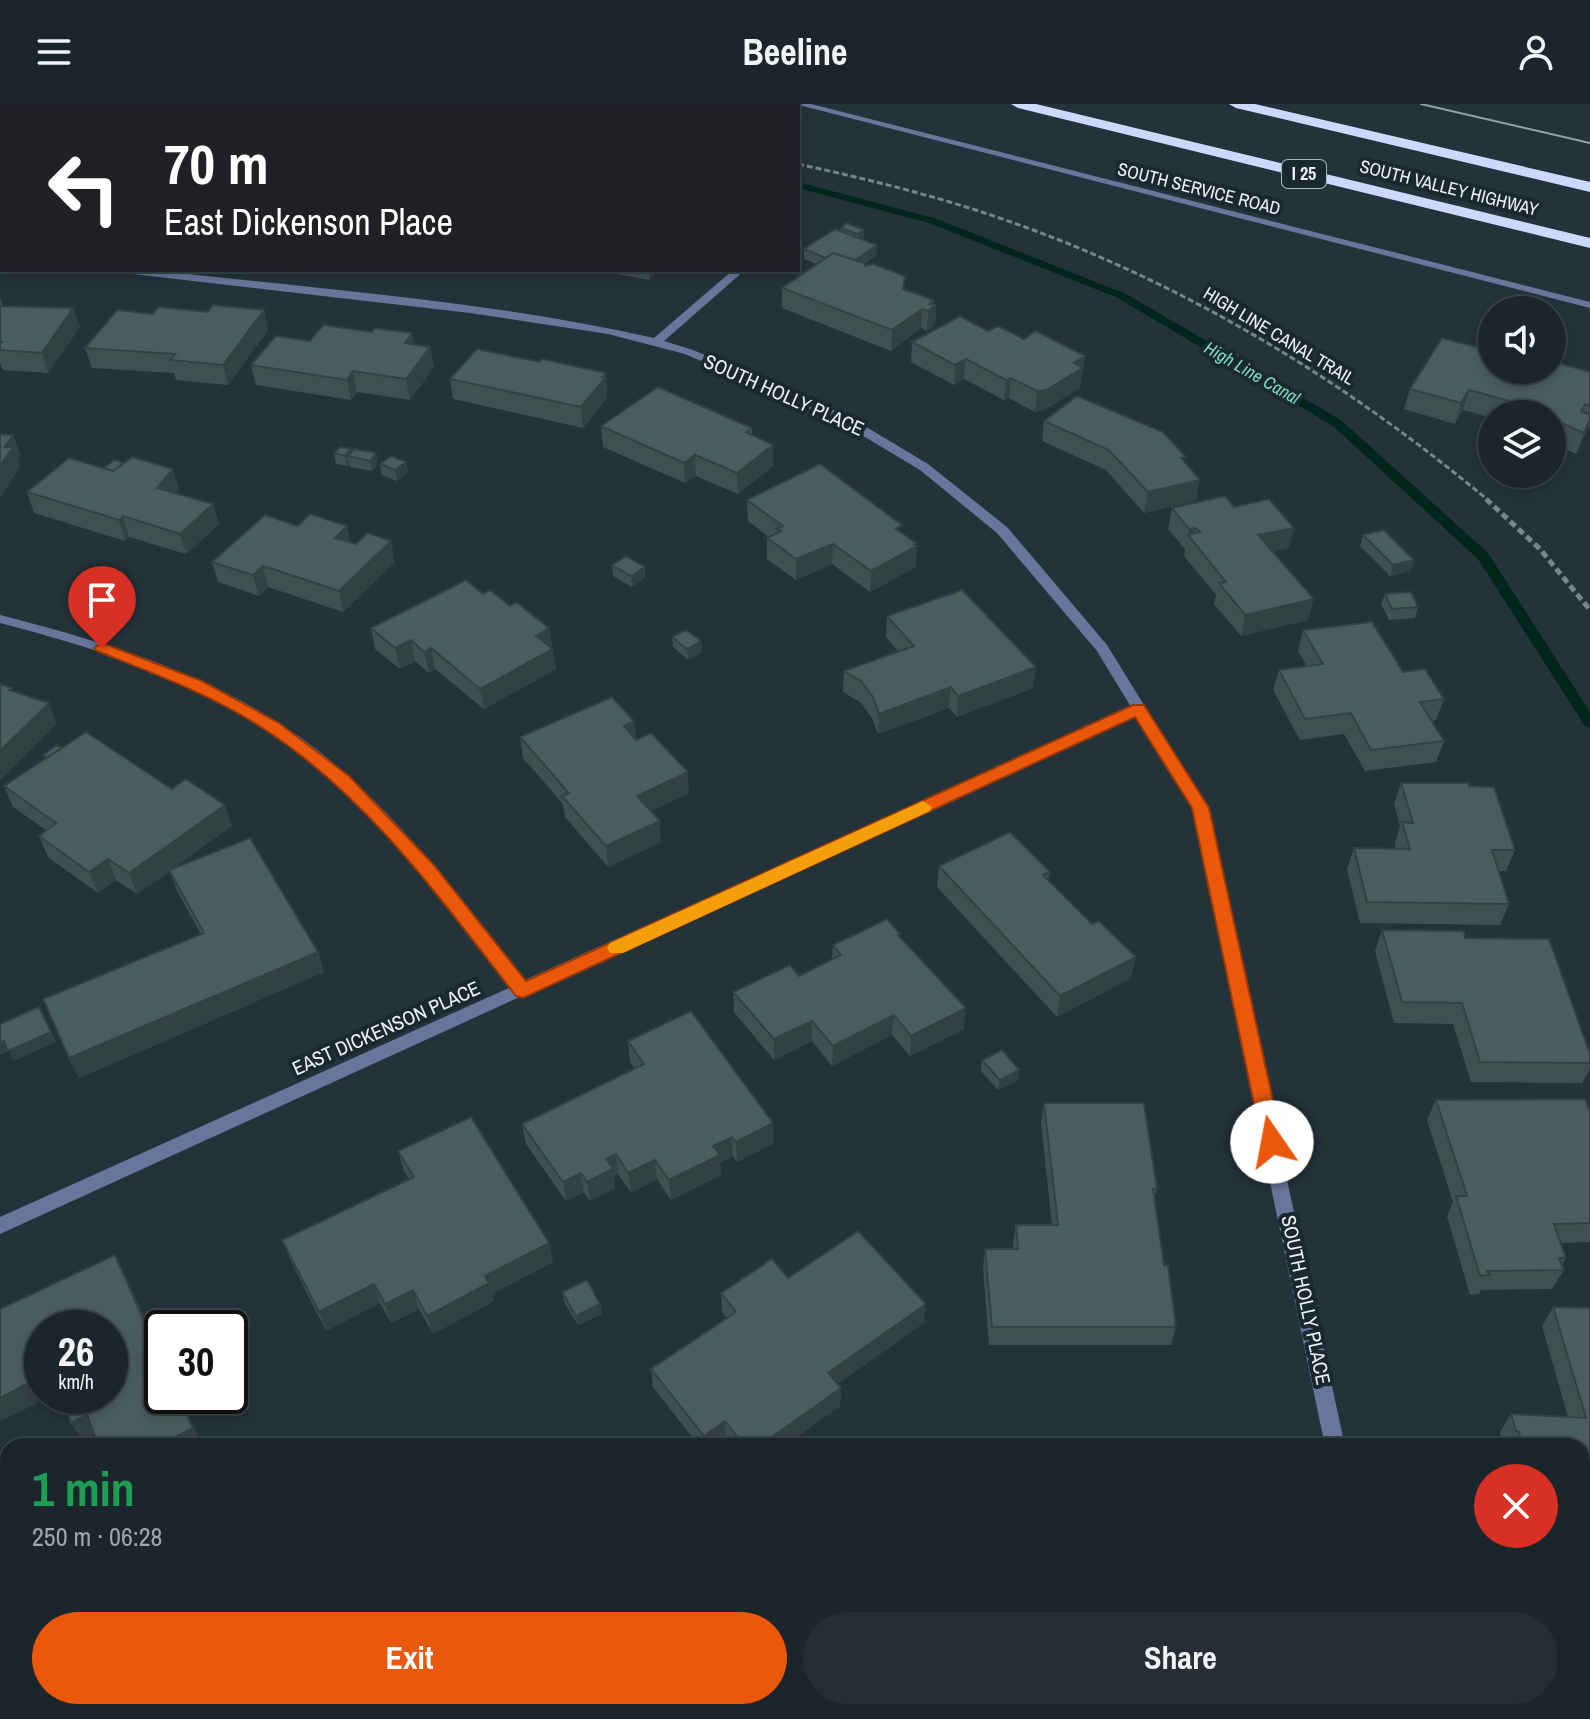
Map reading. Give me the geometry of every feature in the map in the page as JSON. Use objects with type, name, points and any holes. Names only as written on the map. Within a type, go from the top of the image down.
[{"type":"highway","name":"SOUTH VALLEY HIGHWAY","points":[[1018,104],[1590,243]]},
{"type":"highway","name":"SOUTH VALLEY HIGHWAY","points":[[1236,104],[1590,187]]},
{"type":"street","name":"SOUTH SERVICE ROAD","points":[[800,104],[1590,305]]},
{"type":"street","name":"SOUTH HOLLY PLACE","points":[[142,272],[426,304],[608,331],[689,352],[844,419],[887,443],[971,502],[1025,553],[1092,636],[1200,808],[1333,1438]]},
{"type":"street","points":[[656,342],[738,272]]},
{"type":"street","points":[[0,619],[127,655],[197,684],[273,727],[343,780],[416,857],[523,990]]},
{"type":"street","name":"EAST DICKENSON PLACE","points":[[0,1226],[1138,709]]},
{"type":"path","name":"HIGH LINE CANAL TRAIL","points":[[800,164],[939,197],[1118,263],[1220,313],[1310,368],[1450,470],[1539,548],[1590,610]]},
{"type":"building","points":[[847,223],[864,230],[857,234],[841,228]]},
{"type":"building","points":[[835,229],[877,245],[855,260],[833,253],[826,258],[804,249]]},
{"type":"building","points":[[833,253],[864,263],[865,266],[873,264],[905,276],[903,289],[934,300],[930,304],[936,305],[928,311],[922,309],[892,330],[782,288]]},
{"type":"building","points":[[213,305],[264,310],[223,365],[170,360],[175,354],[85,348],[117,310],[152,314],[159,307],[208,312]]},
{"type":"building","points":[[0,306],[73,308],[42,353],[0,350]]},
{"type":"building","points":[[960,316],[988,331],[998,326],[1024,339],[1036,331],[1085,356],[1074,363],[1083,368],[1046,390],[1037,391],[1011,378],[1006,380],[966,359],[955,365],[912,342]]},
{"type":"building","points":[[323,325],[372,332],[375,328],[412,333],[405,343],[430,347],[406,379],[353,371],[347,380],[251,365],[276,336],[310,341]]},
{"type":"building","points":[[1442,338],[1478,347],[1478,384],[1566,384],[1566,365],[1590,372],[1590,406],[1585,404],[1581,412],[1590,414],[1590,420],[1584,433],[1566,425],[1566,400],[1506,400],[1469,390],[1461,403],[1410,389]]},
{"type":"building","points":[[477,349],[606,373],[602,377],[605,378],[581,407],[450,379]]},
{"type":"building","points":[[658,387],[752,428],[746,432],[773,445],[737,473],[695,455],[684,463],[601,426]]},
{"type":"building","points":[[1077,396],[1163,432],[1186,457],[1181,458],[1200,480],[1148,492],[1109,450],[1044,421]]},
{"type":"building","points":[[0,434],[13,435],[5,447],[13,447],[0,466]]},
{"type":"building","points":[[340,447],[351,449],[345,456],[334,453]]},
{"type":"building","points":[[354,449],[376,453],[370,461],[348,456]]},
{"type":"building","points":[[391,456],[406,462],[395,470],[380,464]]},
{"type":"building","points":[[132,457],[173,469],[157,488],[213,504],[180,534],[123,516],[119,520],[27,492],[69,458],[113,471]]},
{"type":"building","points":[[114,460],[124,463],[113,471],[104,468]]},
{"type":"building","points":[[820,464],[902,525],[896,529],[917,546],[871,571],[833,544],[796,559],[767,538],[781,531],[777,529],[783,526],[747,500]]},
{"type":"building","points":[[1225,496],[1234,507],[1269,499],[1294,528],[1258,535],[1314,599],[1245,615],[1219,583],[1226,582],[1188,535],[1200,532],[1195,528],[1189,529],[1172,508]]},
{"type":"building","points":[[310,514],[347,526],[335,538],[356,544],[368,533],[391,541],[339,591],[263,566],[253,575],[212,562],[265,515],[298,526]]},
{"type":"building","points":[[1384,530],[1414,560],[1393,565],[1363,535]]},
{"type":"building","points":[[626,556],[645,567],[631,576],[612,565]]},
{"type":"building","points":[[466,580],[483,594],[490,590],[510,606],[516,602],[549,628],[536,636],[553,649],[480,689],[431,648],[424,652],[411,640],[395,648],[371,628]]},
{"type":"building","points":[[962,590],[1036,667],[958,696],[951,687],[879,714],[873,697],[861,681],[844,671],[914,646],[887,616]]},
{"type":"building","points":[[1411,592],[1418,607],[1392,609],[1385,594]]},
{"type":"building","points":[[1372,622],[1403,672],[1425,669],[1444,699],[1420,702],[1444,741],[1371,750],[1351,713],[1305,719],[1279,670],[1323,664],[1303,630]]},
{"type":"building","points":[[686,630],[701,641],[687,649],[672,637]]},
{"type":"building","points":[[0,684],[49,703],[0,751]]},
{"type":"building","points":[[612,697],[634,721],[624,726],[636,740],[651,733],[688,772],[637,796],[660,821],[606,846],[562,796],[569,793],[520,737]]},
{"type":"building","points":[[86,732],[172,789],[186,779],[225,805],[129,873],[108,859],[89,872],[39,836],[56,823],[4,786]]},
{"type":"building","points":[[57,745],[62,748],[47,758],[43,755]]},
{"type":"building","points":[[1401,783],[1469,783],[1469,786],[1494,787],[1515,850],[1492,850],[1509,904],[1367,902],[1354,848],[1410,849],[1402,822],[1413,823]]},
{"type":"building","points":[[1010,832],[1050,872],[1043,875],[1092,924],[1099,921],[1136,957],[1060,996],[939,866]]},
{"type":"building","points":[[250,838],[318,952],[69,1058],[43,999],[204,933],[169,870]]},
{"type":"building","points":[[887,919],[966,1008],[911,1036],[894,1015],[833,1046],[812,1021],[774,1039],[733,992],[790,965],[799,976],[841,955],[833,945]]},
{"type":"building","points":[[1382,930],[1464,931],[1465,938],[1549,939],[1590,1054],[1590,1063],[1480,1062],[1462,1003],[1402,1002]]},
{"type":"building","points":[[39,1007],[51,1032],[8,1051],[4,1041],[0,1042],[0,1024]]},
{"type":"building","points":[[691,1011],[773,1123],[736,1142],[732,1137],[713,1146],[720,1155],[669,1180],[655,1160],[628,1173],[616,1154],[606,1159],[613,1169],[587,1182],[581,1173],[563,1182],[522,1124],[644,1064],[628,1041]]},
{"type":"building","points":[[1002,1050],[1019,1070],[1000,1080],[982,1060]]},
{"type":"building","points":[[1585,1099],[1590,1112],[1590,1223],[1554,1224],[1566,1258],[1559,1258],[1564,1270],[1487,1271],[1490,1275],[1480,1276],[1456,1196],[1467,1196],[1436,1100]]},
{"type":"building","points":[[1044,1103],[1144,1103],[1157,1189],[1153,1189],[1176,1327],[992,1327],[985,1249],[1018,1249],[1016,1225],[1058,1225]]},
{"type":"building","points":[[471,1117],[549,1243],[485,1276],[489,1283],[427,1316],[413,1290],[385,1304],[374,1284],[319,1312],[282,1240],[414,1177],[398,1151]]},
{"type":"building","points":[[858,1231],[926,1304],[828,1373],[841,1388],[770,1438],[739,1438],[725,1421],[704,1436],[651,1369],[736,1312],[721,1293],[772,1259],[788,1278]]},
{"type":"building","points":[[115,1255],[144,1321],[144,1414],[187,1414],[193,1428],[174,1438],[96,1438],[87,1415],[71,1423],[68,1414],[128,1414],[128,1310],[24,1310],[24,1385],[0,1398],[0,1309]]},
{"type":"building","points":[[587,1280],[600,1304],[576,1316],[562,1292]]},
{"type":"building","points":[[1553,1307],[1590,1308],[1590,1438],[1521,1438],[1516,1431],[1511,1414],[1586,1418]]},
{"type":"waterway","name":"High Line Canal","points":[[800,186],[933,221],[1122,296],[1337,423],[1483,556],[1590,723]]},
{"type":"tram line","points":[[1421,104],[1590,143]]},
{"type":"slow traffic","points":[[616,948],[923,807]]},
{"type":"route","points":[[102,648],[197,684],[273,727],[343,780],[427,868],[523,990],[1138,709],[1200,808],[1272,1142]]}]
